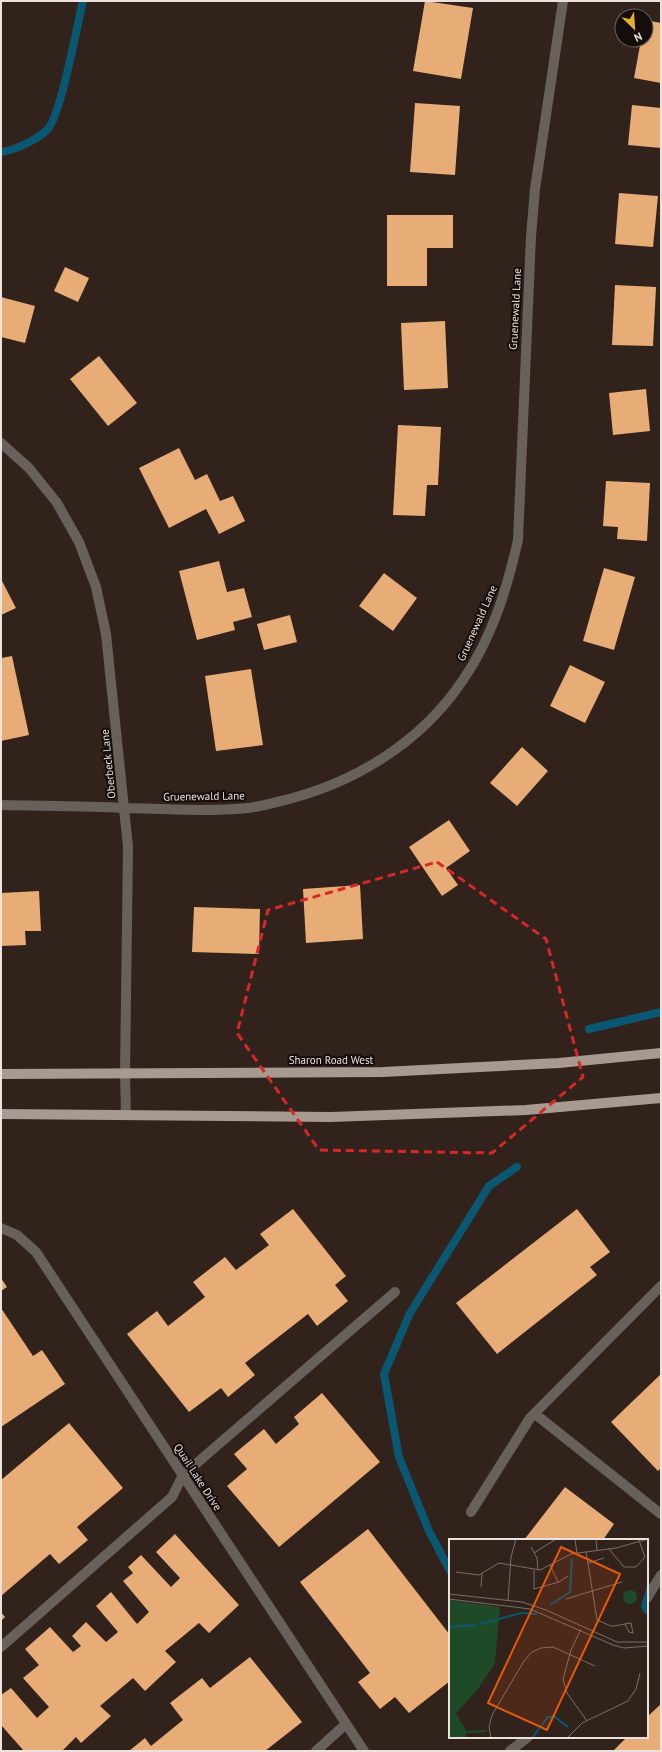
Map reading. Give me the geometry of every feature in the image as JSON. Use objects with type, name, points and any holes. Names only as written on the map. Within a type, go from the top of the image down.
[{"type":"main road","name":"Sharon Road West","points":[[1,1074],[21,1076],[383,1072],[558,1063],[661,1053]]},
{"type":"main road","points":[[1,1114],[331,1117],[526,1110],[661,1098]]},
{"type":"street","name":"Gruenewald Lane","points":[[1,805],[197,811],[250,808],[302,796],[330,787],[374,765],[414,735],[449,699],[464,680],[478,656],[500,606],[509,581],[518,540],[523,391],[532,228],[536,181],[563,1]]},
{"type":"street","name":"Oberbeck Lane","points":[[1,443],[29,468],[57,503],[79,542],[96,587],[106,634],[128,846],[125,1074],[126,1115]]},
{"type":"street","name":"Quail Lake Drive","points":[[1,1228],[17,1235],[36,1252],[364,1751]]},
{"type":"street","points":[[471,1512],[530,1418],[661,1286]]},
{"type":"street","points":[[1,1647],[172,1497],[183,1475],[395,1292]]},
{"type":"street","points":[[535,1414],[661,1514]]},
{"type":"street","points":[[648,1596],[661,1575]]},
{"type":"street","points":[[316,1751],[346,1724]]},
{"type":"street","points":[[510,1751],[527,1738]]},
{"type":"highlighted area","points":[[437,862],[546,939],[583,1077],[492,1153],[319,1150],[237,1033],[268,910]]},
{"type":"building","points":[[425,1],[473,8],[461,79],[413,71]]},
{"type":"building","points":[[654,22],[661,23],[661,83],[634,78],[640,48],[654,48]]},
{"type":"building","points":[[415,103],[460,106],[455,175],[410,172]]},
{"type":"building","points":[[632,105],[661,108],[661,148],[628,145]]},
{"type":"building","points":[[619,193],[658,196],[653,247],[615,244]]},
{"type":"building","points":[[387,215],[453,215],[453,248],[427,248],[427,286],[387,286]]},
{"type":"building","points":[[65,267],[89,278],[78,302],[54,291]]},
{"type":"building","points":[[615,285],[656,287],[653,346],[612,345]]},
{"type":"building","points":[[1,297],[35,306],[25,343],[1,337]]},
{"type":"building","points":[[445,321],[448,388],[404,390],[401,323]]},
{"type":"building","points":[[99,356],[137,403],[108,426],[70,379]]},
{"type":"building","points":[[646,389],[650,431],[613,435],[609,393]]},
{"type":"building","points":[[398,425],[441,427],[438,485],[427,485],[425,516],[393,515]]},
{"type":"building","points":[[179,448],[195,480],[207,474],[220,501],[233,496],[245,521],[219,534],[206,509],[169,528],[139,468]]},
{"type":"building","points":[[606,481],[650,483],[647,541],[617,539],[618,527],[603,526]]},
{"type":"building","points":[[219,561],[227,592],[244,588],[252,617],[233,622],[235,630],[197,640],[179,571]]},
{"type":"building","points":[[604,568],[635,577],[614,650],[583,641]]},
{"type":"building","points":[[384,573],[417,598],[393,631],[359,606]]},
{"type":"building","points":[[1,579],[16,608],[1,615]]},
{"type":"building","points":[[290,615],[297,642],[264,650],[257,624]]},
{"type":"building","points":[[12,656],[29,735],[1,741],[1,658]]},
{"type":"building","points":[[570,665],[605,682],[585,723],[550,706]]},
{"type":"building","points":[[251,669],[263,745],[216,751],[205,676]]},
{"type":"building","points":[[522,747],[548,771],[517,806],[490,783]]},
{"type":"building","points":[[449,820],[470,851],[446,868],[458,885],[442,896],[409,847]]},
{"type":"building","points":[[360,885],[363,939],[306,943],[303,889]]},
{"type":"building","points":[[39,891],[41,931],[25,931],[26,945],[1,946],[1,893]]},
{"type":"building","points":[[194,907],[260,909],[259,954],[192,952]]},
{"type":"building","points":[[293,1209],[346,1276],[335,1285],[348,1301],[317,1326],[308,1314],[245,1363],[255,1375],[228,1397],[221,1388],[189,1412],[127,1334],[157,1311],[168,1326],[205,1297],[193,1282],[225,1257],[236,1270],[269,1245],[260,1234]]},
{"type":"building","points":[[577,1209],[610,1252],[590,1267],[597,1275],[497,1354],[456,1303]]},
{"type":"building","points":[[1,1278],[7,1287],[1,1291]]},
{"type":"building","points":[[1,1308],[33,1356],[42,1350],[65,1384],[1,1427]]},
{"type":"building","points":[[661,1374],[661,1468],[658,1471],[611,1422]]},
{"type":"building","points":[[322,1393],[380,1462],[279,1547],[227,1486],[247,1469],[234,1454],[264,1429],[276,1444],[299,1424],[294,1417]]},
{"type":"building","points":[[69,1423],[123,1488],[77,1527],[88,1540],[59,1564],[50,1554],[1,1596],[1,1480]]},
{"type":"building","points":[[565,1487],[614,1524],[604,1539],[525,1539]]},
{"type":"building","points":[[368,1529],[449,1634],[449,1682],[409,1713],[395,1697],[380,1709],[358,1682],[370,1673],[300,1582]]},
{"type":"building","points":[[175,1534],[239,1605],[209,1633],[199,1623],[165,1651],[176,1662],[145,1691],[133,1678],[100,1706],[111,1716],[81,1743],[76,1737],[62,1751],[24,1751],[1,1725],[1,1695],[11,1688],[37,1718],[49,1707],[23,1678],[39,1665],[25,1649],[50,1627],[73,1652],[81,1646],[72,1636],[86,1622],[106,1642],[118,1632],[96,1606],[111,1592],[137,1624],[149,1612],[123,1581],[133,1573],[128,1567],[141,1555],[171,1587],[180,1578],[156,1552]]},
{"type":"building","points":[[1,1612],[5,1617],[1,1621]]},
{"type":"building","points":[[250,1657],[302,1722],[265,1751],[129,1751],[145,1738],[151,1746],[183,1720],[170,1703],[202,1678],[210,1688]]},
{"type":"building","points":[[661,1704],[661,1751],[613,1751],[626,1738],[648,1738],[648,1716]]},
{"type":"waterway","points":[[1,152],[19,147],[32,141],[47,130],[52,121],[63,89],[83,1]]},
{"type":"waterway","points":[[589,1029],[661,1012]]},
{"type":"waterway","points":[[449,1569],[429,1531],[399,1457],[384,1374],[410,1313],[489,1186],[517,1167]]}]
